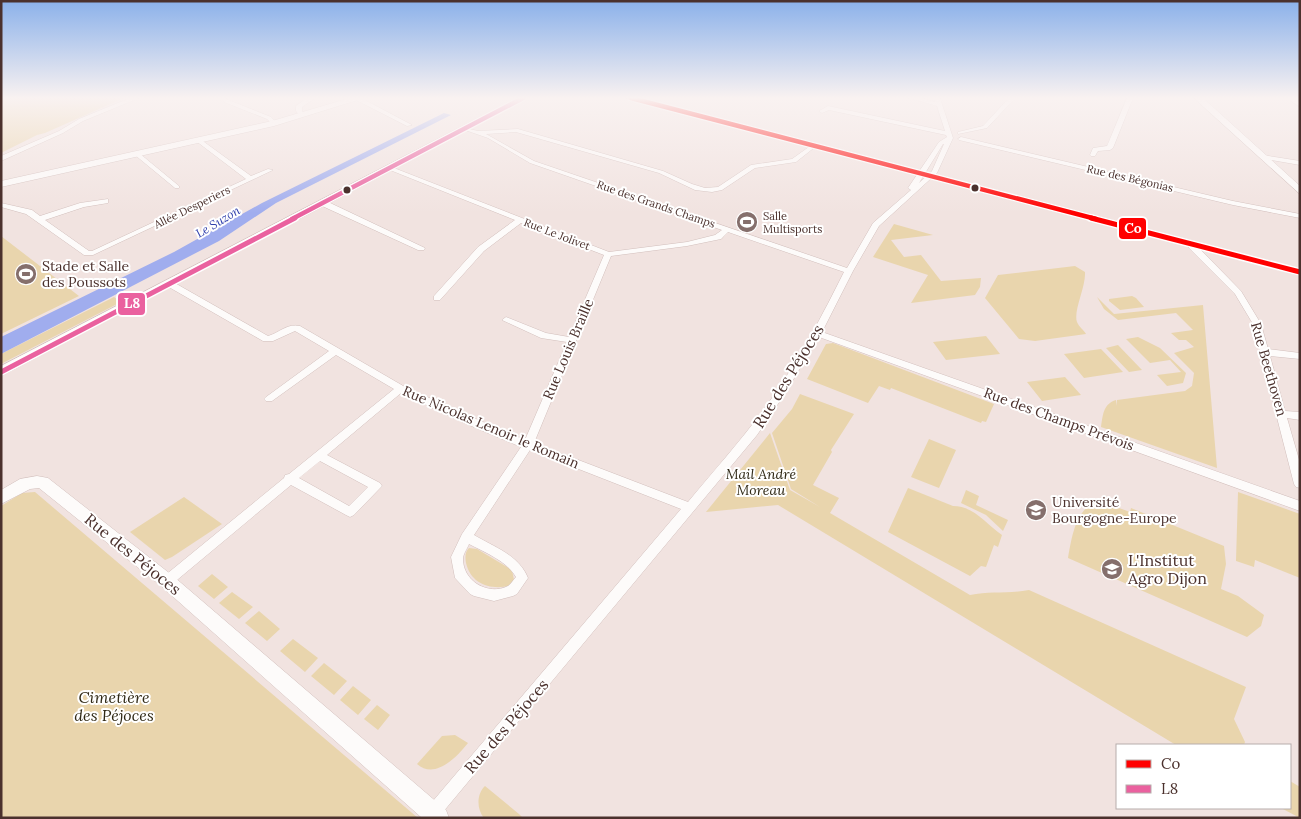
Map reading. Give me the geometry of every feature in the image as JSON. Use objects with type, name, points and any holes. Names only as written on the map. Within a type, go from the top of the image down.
[{"type":"main road","points":[[1,184],[215,136]]},
{"type":"main road","points":[[1,372],[453,136]]},
{"type":"main road","points":[[776,136],[927,172],[1192,246],[1300,272]]},
{"type":"main road","points":[[792,136],[1300,266]]},
{"type":"main road","points":[[1239,136],[1300,191]]},
{"type":"main road","name":"Rue des Péjoces","points":[[1,498],[22,484],[34,480],[43,482],[167,581],[435,815]]},
{"type":"street","points":[[1,159],[49,136]]},
{"type":"street","name":"Rue des Grands Champs","points":[[486,136],[532,162],[849,271]]},
{"type":"street","points":[[537,136],[661,172],[679,182],[714,191],[720,190],[753,166],[794,161],[813,146]]},
{"type":"street","name":"Rue des Péjoces","points":[[927,172],[941,143],[947,136]]},
{"type":"street","name":"Rue des Péjoces","points":[[435,815],[753,432],[779,396],[817,333],[849,271],[876,225],[910,192],[927,172],[948,136]]},
{"type":"street","name":"Rue des Bégonias","points":[[962,136],[1233,202],[1300,216]]},
{"type":"street","points":[[1093,155],[1095,149],[1110,148],[1115,136]]},
{"type":"street","name":"Allée Desperiers","points":[[198,140],[251,179]]},
{"type":"street","points":[[137,154],[177,187]]},
{"type":"street","points":[[1262,157],[1300,163]]},
{"type":"street","name":"Rue Le Jolivet","points":[[392,169],[608,254],[687,244],[718,237],[727,229]]},
{"type":"street","name":"Allée Desperiers","points":[[40,219],[90,253],[99,252],[270,170]]},
{"type":"street","points":[[1,205],[25,210],[40,219],[83,205],[105,201]]},
{"type":"street","points":[[323,203],[421,248]]},
{"type":"street","points":[[437,298],[481,249],[520,220]]},
{"type":"street","name":"Rue Beethoven","points":[[1192,246],[1245,302],[1257,324],[1300,484]]},
{"type":"street","name":"Rue Louis Braille","points":[[466,537],[514,563],[521,572],[522,578],[513,590],[494,595],[474,590],[459,574],[457,557],[466,537],[528,445],[608,254]]},
{"type":"street","name":"Rue Nicolas Lenoir le Romain","points":[[170,284],[266,339],[273,338],[294,327],[400,388],[528,445],[689,507]]},
{"type":"street","points":[[506,320],[544,336],[572,340]]},
{"type":"street","name":"Rue des Champs Prévois","points":[[817,333],[1300,506]]},
{"type":"street","points":[[269,399],[336,350]]},
{"type":"street","points":[[1265,352],[1300,356]]},
{"type":"street","points":[[167,581],[400,388]]},
{"type":"street","points":[[1282,414],[1300,416]]},
{"type":"street","points":[[289,478],[350,512],[376,486],[318,455]]},
{"type":"green space","points":[[1,136],[35,136],[1,153]]},
{"type":"green space","points":[[894,224],[933,235],[891,240],[904,257],[921,255],[941,281],[981,278],[980,287],[975,295],[911,303],[928,275],[873,257]]},
{"type":"green space","name":"Stade et Salle des Poussots","points":[[1,236],[79,296],[1,334]]},
{"type":"green space","points":[[1075,266],[1085,272],[1084,285],[1076,317],[1078,324],[1086,334],[1035,341],[1019,339],[985,298],[998,275]]},
{"type":"green space","points":[[1132,296],[1144,307],[1120,310],[1109,301],[1109,299]]},
{"type":"green space","points":[[114,297],[121,302],[1,364],[1,354]]},
{"type":"green space","points":[[1097,297],[1114,314],[1203,305],[1217,468],[1101,427],[1104,410],[1108,404],[1116,400],[1116,406],[1117,400],[1185,391],[1192,386],[1194,373],[1174,353],[1194,347],[1186,340],[1179,340],[1171,333],[1193,330],[1176,313],[1118,320],[1104,309]]},
{"type":"green space","points":[[986,336],[1000,354],[946,360],[933,342]]},
{"type":"green space","points":[[1138,337],[1160,348],[1186,373],[1183,383],[1167,386],[1157,375],[1181,372],[1170,360],[1150,363],[1126,339]]},
{"type":"green space","points":[[833,343],[994,404],[986,422],[982,421],[981,423],[891,388],[890,390],[879,386],[868,403],[807,379],[826,344]]},
{"type":"green space","points":[[1118,345],[1142,370],[1129,372],[1106,348]]},
{"type":"green space","points":[[1101,349],[1123,372],[1084,378],[1064,354]]},
{"type":"green space","points":[[1065,377],[1081,395],[1042,401],[1027,382]]},
{"type":"green space","name":"Mail André Moreau","points":[[800,394],[854,414],[831,450],[832,452],[813,485],[839,498],[830,513],[970,595],[1029,590],[1246,687],[1234,719],[1244,744],[1174,744],[778,505],[706,512],[770,433],[790,490],[820,507],[791,489],[772,433],[792,409]]},
{"type":"green space","points":[[929,439],[956,450],[939,488],[911,477]]},
{"type":"green space","points":[[908,488],[953,506],[974,512],[1002,535],[998,547],[994,545],[986,567],[981,566],[970,576],[888,532]]},
{"type":"green space","points":[[966,490],[979,496],[976,505],[1008,520],[1003,531],[986,515],[961,503]]},
{"type":"green space","name":"Cimetière des Péjoces","points":[[35,492],[418,818],[1,818],[1,506],[22,493]]},
{"type":"green space","points":[[1238,492],[1300,514],[1300,578],[1255,560],[1254,567],[1236,561]]},
{"type":"green space","points":[[184,497],[222,524],[165,560],[130,532]]},
{"type":"green space","points":[[1100,501],[1130,512],[1131,508],[1224,546],[1226,564],[1221,589],[1238,596],[1264,615],[1261,626],[1247,637],[1068,558],[1076,523],[1080,515],[1092,504]]},
{"type":"green space","points":[[469,548],[477,549],[512,570],[514,580],[509,586],[502,587],[488,586],[477,581],[472,576],[466,563],[466,555]]},
{"type":"green space","points":[[212,574],[228,587],[214,599],[198,586]]},
{"type":"green space","points":[[232,592],[253,607],[239,619],[219,603]]},
{"type":"green space","points":[[259,611],[280,629],[267,641],[245,623]]},
{"type":"green space","points":[[293,639],[318,658],[305,672],[280,651]]},
{"type":"green space","points":[[324,663],[347,681],[334,695],[311,676]]},
{"type":"green space","points":[[353,686],[371,700],[358,715],[340,700]]},
{"type":"green space","points":[[377,705],[390,715],[378,730],[364,719]]},
{"type":"green space","points":[[455,735],[468,743],[452,760],[438,768],[431,769],[417,764],[442,736]]},
{"type":"green space","points":[[1291,782],[1300,787],[1300,818],[1283,809],[1291,809]]},
{"type":"green space","points":[[485,786],[523,818],[484,818],[479,806],[479,797]]},
{"type":"water","name":"Le Suzon","points":[[397,136],[409,136],[276,203],[219,241],[1,354],[1,337],[174,252],[262,203]]},
{"type":"transit line","name":"L8","points":[[1,372],[450,136]]},
{"type":"transit line","name":"Co","points":[[778,136],[1300,272]]},
{"type":"place","name":"Salle Multisports","points":[[747,222]]},
{"type":"place","name":"Stade et Salle des Poussots","points":[[26,274]]},
{"type":"place","name":"Université Bourgogne-Europe","points":[[1036,510]]},
{"type":"place","name":"L'Institut Agro Dijon","points":[[1112,569]]}]
